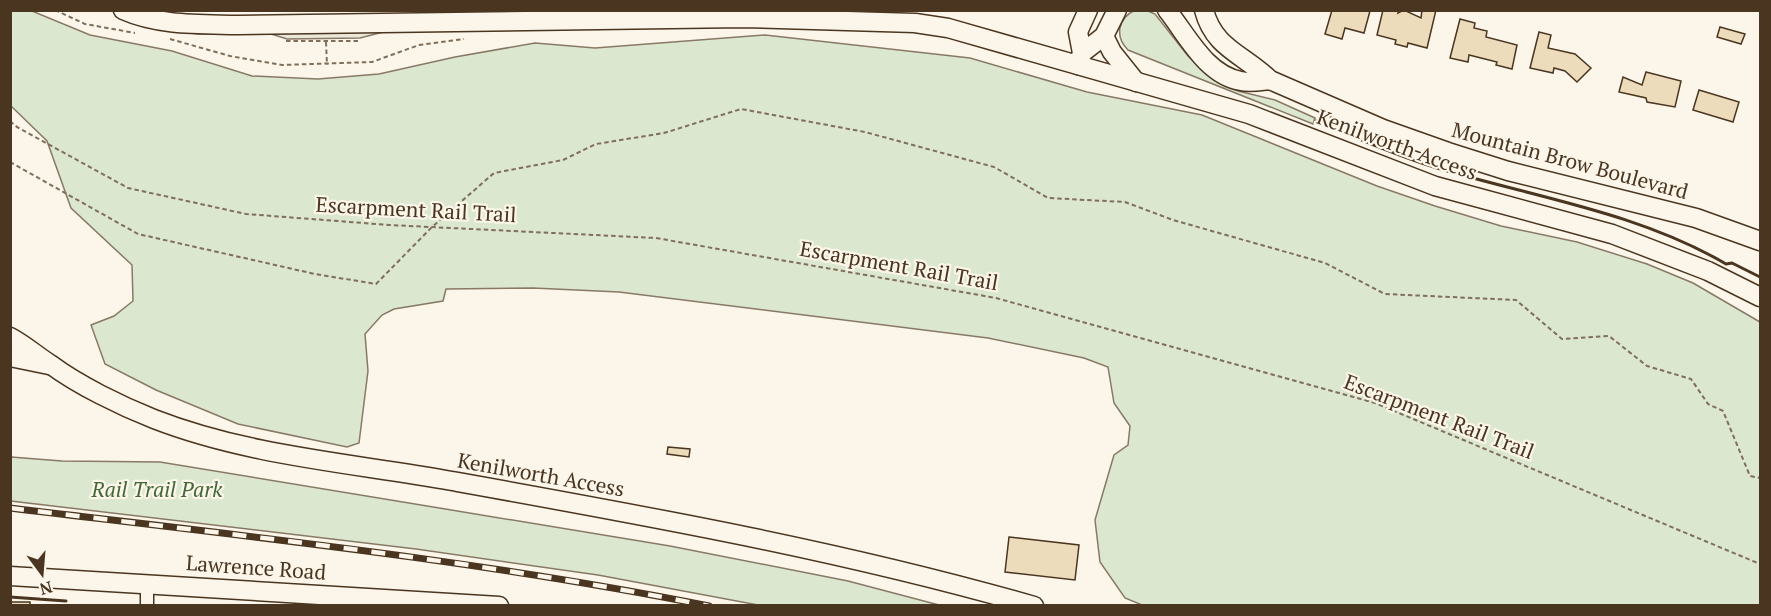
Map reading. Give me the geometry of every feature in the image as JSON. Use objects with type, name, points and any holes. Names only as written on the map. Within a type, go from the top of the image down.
[{"type":"main road","points":[[123,10],[140,18],[173,23],[238,25],[743,14]]},
{"type":"main road","points":[[1080,59],[1078,32],[1088,10]]},
{"type":"main road","points":[[1080,59],[1104,36],[1117,10]]},
{"type":"main road","name":"Mountain Brow Boulevard","points":[[1167,10],[1202,57],[1216,69],[1242,81],[1270,80]]},
{"type":"main road","name":"Mountain Brow Boulevard","points":[[1204,10],[1212,33],[1218,40],[1270,80],[1383,129],[1508,171],[1696,218],[1761,241]]},
{"type":"main road","name":"Kenilworth Access","points":[[743,14],[915,23],[948,28],[1015,46],[1080,59],[1136,82],[1249,114],[1435,186],[1612,234],[1708,272],[1761,297]]},
{"type":"main road","points":[[1104,36],[1112,52],[1136,82]]},
{"type":"main road","name":"Kenilworth Access","points":[[10,337],[27,346],[51,365],[153,418],[239,446],[661,520],[936,578],[1034,606]]},
{"type":"main road","name":"Kenilworth Access","points":[[10,357],[51,365]]},
{"type":"main road","name":"Lawrence Road","points":[[10,576],[147,583],[317,600],[499,606]]},
{"type":"street","points":[[147,583],[147,606]]},
{"type":"path","points":[[55,10],[85,24],[142,34]]},
{"type":"path","points":[[164,38],[230,56],[271,63],[327,65],[372,62],[419,45],[470,38]]},
{"type":"path","points":[[284,41],[358,41]]},
{"type":"path","points":[[326,42],[327,65]]},
{"type":"path","points":[[10,162],[138,234],[315,274],[376,284],[432,227],[494,173],[563,160],[596,144],[664,133],[741,109],[865,132],[994,167],[1048,198],[1125,202],[1173,220],[1325,263],[1385,294],[1516,300],[1562,339],[1609,336],[1647,366],[1691,379],[1708,404],[1723,411],[1750,476],[1761,478]]},
{"type":"path","name":"Escarpment Rail Trail","points":[[10,121],[128,188],[246,214],[432,227],[656,238],[996,298],[1375,403],[1761,564]]},
{"type":"green space","points":[[1135,10],[1155,14],[1188,56],[1214,80],[1238,91],[1275,100],[1315,118],[1313,124],[1128,50],[1121,40],[1120,28],[1124,18]]},
{"type":"green space","points":[[10,11],[32,11],[90,35],[172,51],[252,76],[318,79],[379,74],[455,57],[535,43],[595,48],[765,35],[970,58],[1087,92],[1202,115],[1377,186],[1435,206],[1501,226],[1577,242],[1647,264],[1693,283],[1760,322],[1760,605],[1142,605],[1125,598],[1100,562],[1095,520],[1114,455],[1128,445],[1130,426],[1114,403],[1108,367],[1084,358],[988,338],[619,292],[533,288],[446,289],[443,301],[394,309],[382,315],[365,334],[368,371],[359,443],[347,447],[238,424],[156,390],[105,364],[91,325],[114,316],[133,301],[132,265],[71,208],[47,141],[11,106]]},
{"type":"green space","name":"Rail Trail Park","points":[[11,457],[62,461],[160,462],[670,546],[848,581],[939,605],[758,605],[598,575],[416,549],[11,501]]},
{"type":"shaded area","points":[[387,31],[360,38],[287,39],[268,33]]},
{"type":"building","points":[[1332,10],[1370,11],[1364,33],[1345,28],[1342,39],[1325,34]]},
{"type":"building","points":[[1383,10],[1399,10],[1398,13],[1404,10],[1421,18],[1422,10],[1436,10],[1427,48],[1408,43],[1407,47],[1395,44],[1396,40],[1377,35]]},
{"type":"building","points":[[1460,19],[1475,23],[1474,28],[1487,31],[1486,37],[1517,45],[1512,69],[1496,65],[1497,62],[1469,55],[1468,62],[1450,58]]},
{"type":"building","points":[[1720,27],[1745,34],[1741,44],[1717,37]]},
{"type":"building","points":[[1539,32],[1551,35],[1548,48],[1575,54],[1591,68],[1577,82],[1565,71],[1554,68],[1553,73],[1530,68]]},
{"type":"building","points":[[1646,72],[1681,81],[1675,107],[1647,102],[1646,98],[1619,92],[1623,77],[1642,85]]},
{"type":"building","points":[[1699,90],[1739,102],[1733,122],[1693,110]]},
{"type":"building","points":[[668,447],[690,449],[689,457],[667,454]]},
{"type":"building","points":[[1009,537],[1079,545],[1075,580],[1005,572]]},
{"type":"building","points":[[10,602],[30,602],[30,606],[10,606]]},
{"type":"railway","points":[[10,508],[448,562],[709,606]]},
{"type":"wall","points":[[1316,121],[1419,162],[1621,218],[1657,231],[1726,264],[1732,263],[1760,277]]},
{"type":"wall","points":[[10,597],[66,601]]}]
